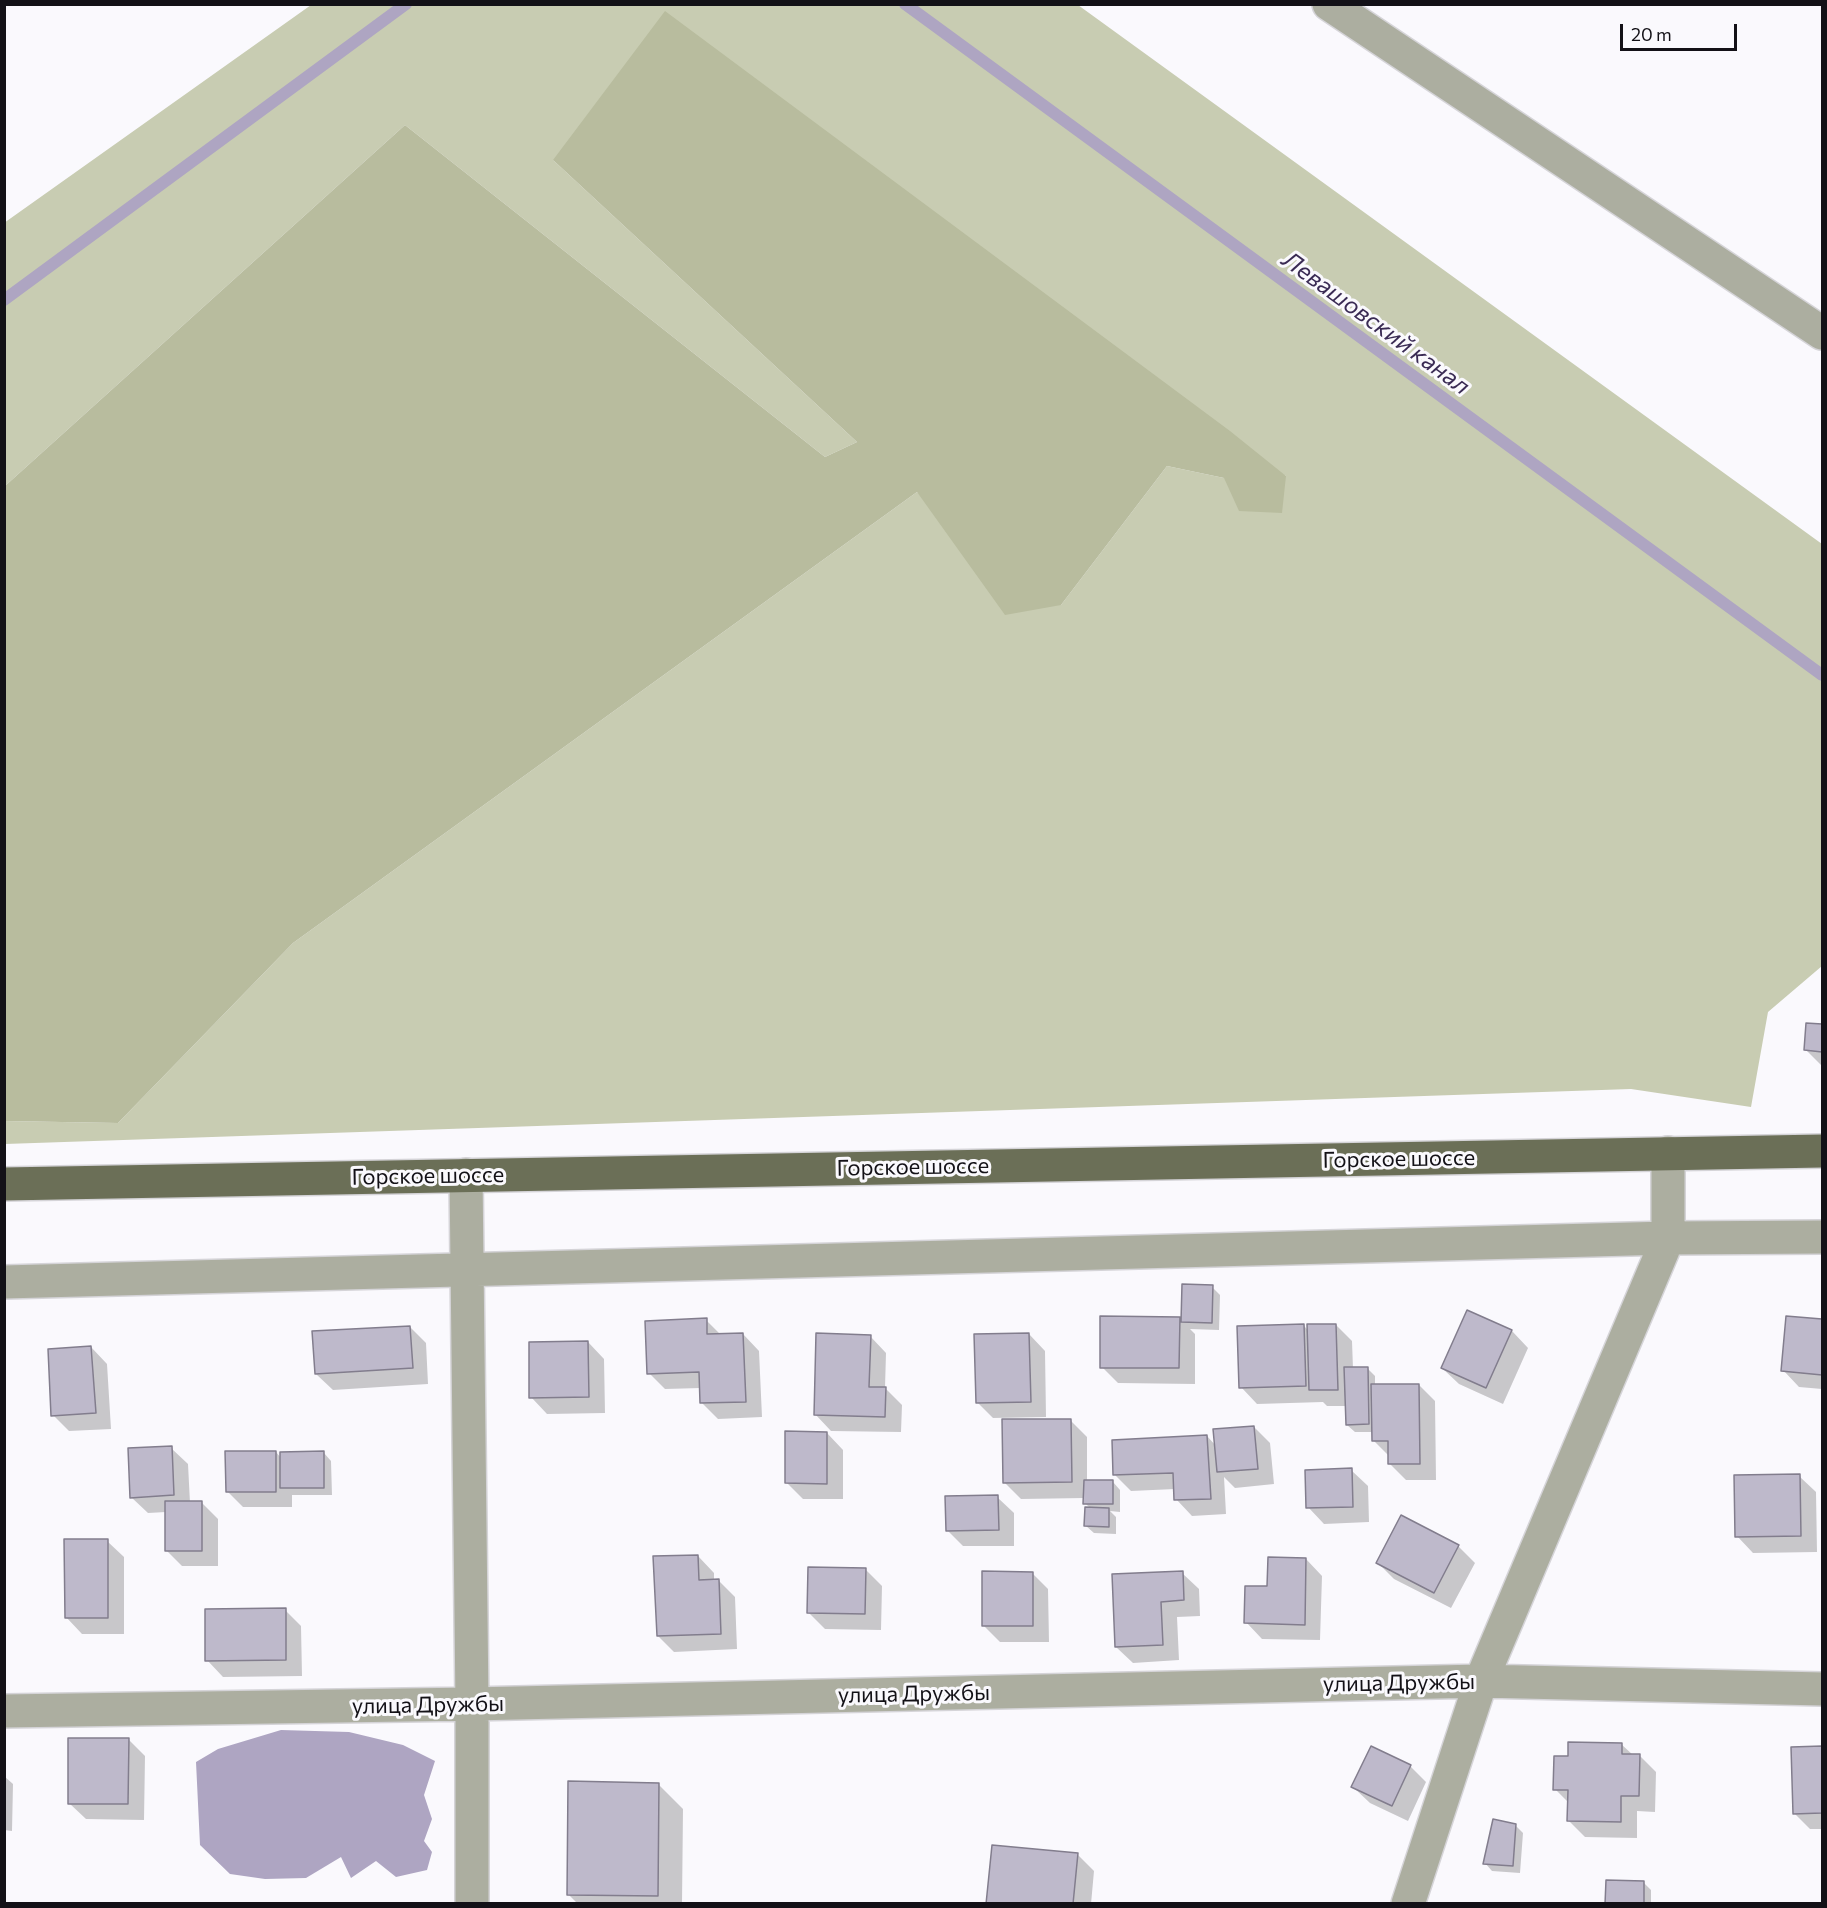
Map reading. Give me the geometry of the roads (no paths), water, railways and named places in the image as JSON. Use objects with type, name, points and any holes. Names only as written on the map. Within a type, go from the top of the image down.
[{"type":"main road","name":"Горское шоссе","points":[[4,1184],[1822,1151]]},
{"type":"street","points":[[1329,4],[1822,333]]},
{"type":"street","points":[[1408,1904],[1481,1681],[1668,1238],[1668,1154]]},
{"type":"street","points":[[466,1175],[472,1904]]},
{"type":"street","points":[[4,1282],[1668,1238],[1822,1237]]},
{"type":"street","name":"улица Дружбы","points":[[4,1712],[472,1704],[1481,1681],[1822,1689]]},
{"type":"waterway","points":[[4,300],[406,4]]},
{"type":"waterway","name":"Левашовский канал","points":[[905,4],[1822,675]]}]
